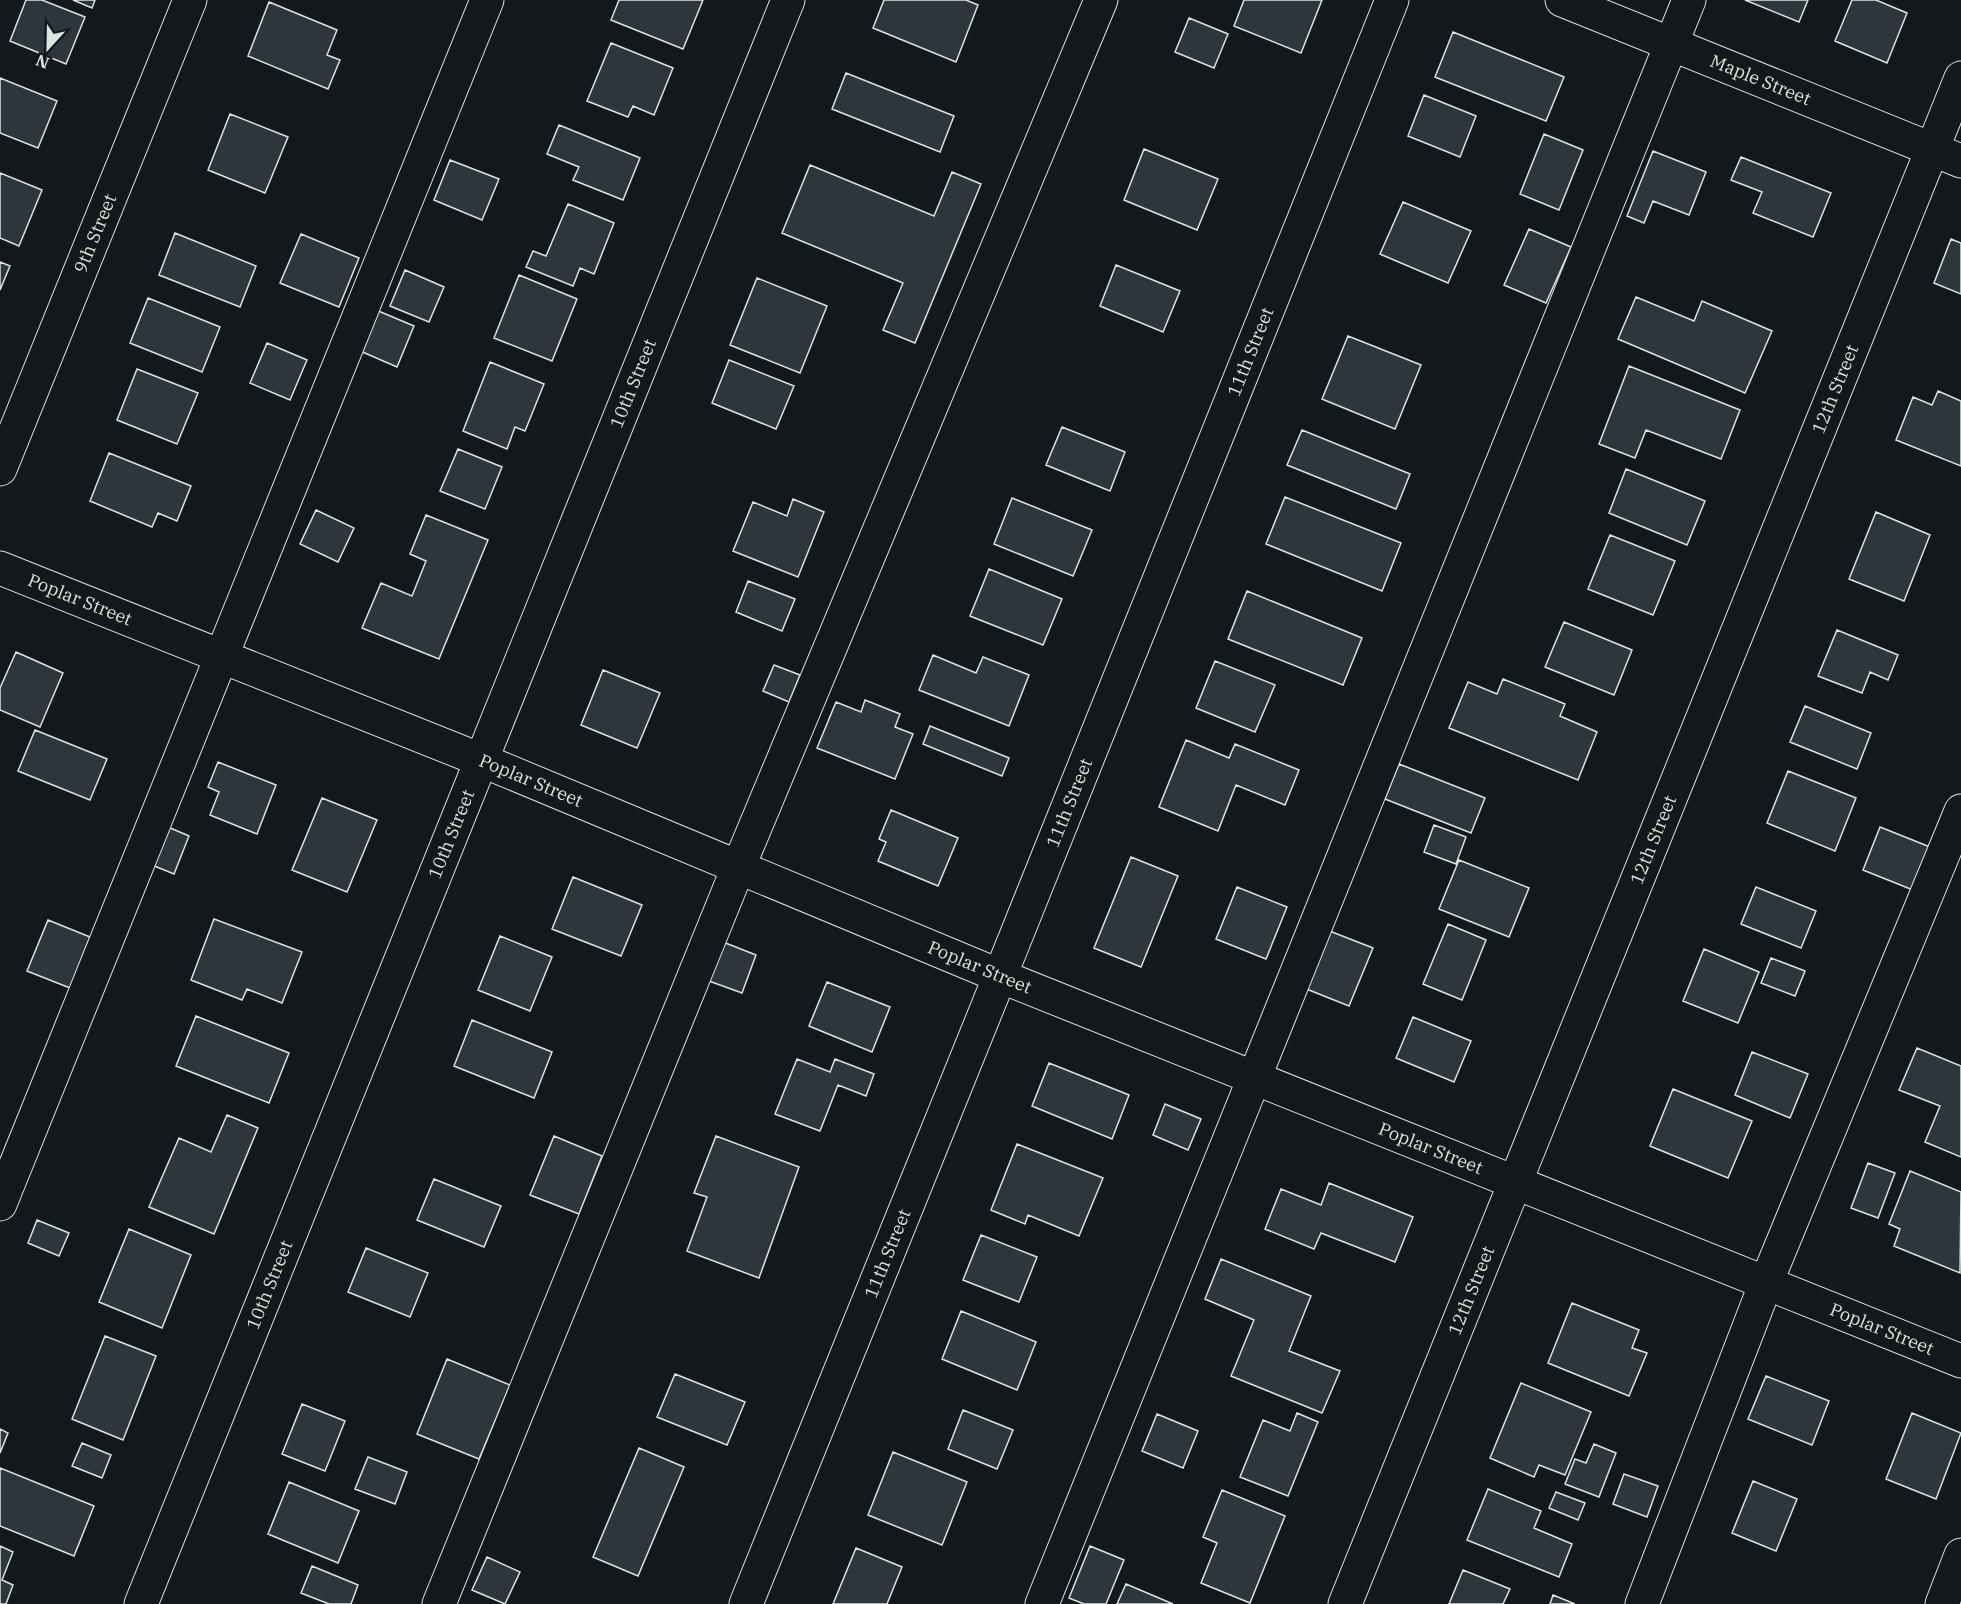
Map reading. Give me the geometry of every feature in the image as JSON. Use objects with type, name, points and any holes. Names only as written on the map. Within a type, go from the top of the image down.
[{"type":"street","name":"9th Street","points":[[0,469],[190,0]]},
{"type":"street","points":[[0,1204],[487,0]]},
{"type":"street","name":"10th Street","points":[[141,1604],[788,0]]},
{"type":"street","points":[[439,1604],[738,868],[1101,0]]},
{"type":"street","name":"11th Street","points":[[746,1604],[1392,0]]},
{"type":"street","name":"Maple Street","points":[[1562,0],[1947,155]]},
{"type":"street","points":[[1042,1604],[1689,0]]},
{"type":"street","name":"12th Street","points":[[1345,1604],[1515,1183],[1947,155],[1961,78]]},
{"type":"street","name":"Poplar Street","points":[[0,568],[481,760],[1000,976],[1961,1361]]},
{"type":"street","points":[[1642,1604],[1766,1283],[1961,811]]},
{"type":"street","points":[[1942,1604],[1961,1555]]},
{"type":"building","points":[[26,0],[42,0],[85,17],[66,64],[10,41]]},
{"type":"building","points":[[73,0],[95,0],[92,8]]},
{"type":"building","points":[[619,0],[703,0],[683,49],[611,20]]},
{"type":"building","points":[[884,0],[966,0],[978,5],[956,62],[873,28]]},
{"type":"building","points":[[1244,0],[1322,0],[1301,53],[1234,26]]},
{"type":"building","points":[[1745,0],[1808,0],[1799,22]]},
{"type":"building","points":[[1852,0],[1876,0],[1907,13],[1887,63],[1835,41]]},
{"type":"building","points":[[269,2],[337,30],[327,55],[340,60],[328,89],[248,56]]},
{"type":"building","points":[[1189,18],[1228,34],[1214,68],[1175,52]]},
{"type":"building","points":[[1453,32],[1564,77],[1546,121],[1435,77]]},
{"type":"building","points":[[611,43],[673,68],[654,115],[633,106],[628,117],[587,101]]},
{"type":"building","points":[[846,73],[954,116],[940,152],[832,109]]},
{"type":"building","points":[[0,78],[57,101],[38,148],[0,133]]},
{"type":"building","points":[[1424,95],[1476,116],[1460,157],[1408,136]]},
{"type":"building","points":[[230,114],[288,137],[265,193],[208,170]]},
{"type":"building","points":[[559,125],[640,158],[623,200],[573,180],[579,167],[547,154]]},
{"type":"building","points":[[1544,134],[1583,150],[1559,210],[1520,194]]},
{"type":"building","points":[[1144,149],[1218,179],[1197,230],[1124,200]]},
{"type":"building","points":[[1653,151],[1706,172],[1689,215],[1653,201],[1644,223],[1627,216]]},
{"type":"building","points":[[1741,157],[1831,193],[1813,237],[1753,213],[1762,192],[1731,180]]},
{"type":"building","points":[[450,160],[499,179],[482,220],[434,200]]},
{"type":"building","points":[[810,165],[934,216],[952,172],[981,184],[915,343],[883,330],[903,283],[782,233]]},
{"type":"building","points":[[0,173],[42,190],[19,246],[0,238]]},
{"type":"building","points":[[1403,202],[1471,231],[1448,283],[1380,254]]},
{"type":"building","points":[[568,204],[614,223],[594,274],[580,268],[573,286],[526,267],[533,251],[546,256]]},
{"type":"building","points":[[1529,229],[1571,247],[1546,303],[1504,285]]},
{"type":"building","points":[[175,233],[256,266],[240,307],[159,275]]},
{"type":"building","points":[[301,234],[359,258],[339,307],[280,283]]},
{"type":"building","points":[[1951,239],[1961,243],[1961,294],[1934,283]]},
{"type":"building","points":[[0,262],[10,266],[0,290]]},
{"type":"building","points":[[1116,265],[1180,291],[1163,332],[1100,306]]},
{"type":"building","points":[[405,270],[444,287],[429,322],[390,306]]},
{"type":"building","points":[[519,275],[577,299],[552,361],[494,338]]},
{"type":"building","points":[[757,278],[827,306],[800,373],[730,345]]},
{"type":"building","points":[[1636,297],[1694,321],[1702,301],[1772,331],[1745,393],[1618,339]]},
{"type":"building","points":[[148,298],[220,327],[202,372],[130,343]]},
{"type":"building","points":[[376,310],[414,326],[397,367],[358,350]]},
{"type":"building","points":[[1348,336],[1421,365],[1395,429],[1322,399]]},
{"type":"building","points":[[267,343],[307,360],[290,400],[250,383]]},
{"type":"building","points":[[729,360],[794,386],[776,429],[712,403]]},
{"type":"building","points":[[490,362],[544,384],[525,431],[515,427],[507,449],[463,431]]},
{"type":"building","points":[[1629,366],[1740,410],[1721,459],[1646,430],[1635,458],[1599,444]]},
{"type":"building","points":[[137,369],[198,393],[177,444],[117,420]]},
{"type":"building","points":[[1938,391],[1961,401],[1961,466],[1896,440],[1913,397],[1932,405]]},
{"type":"building","points":[[1062,427],[1125,452],[1110,491],[1046,465]]},
{"type":"building","points":[[1302,430],[1410,474],[1396,509],[1287,465]]},
{"type":"building","points":[[458,449],[502,467],[485,509],[440,491]]},
{"type":"building","points":[[109,453],[191,486],[177,521],[158,513],[152,527],[90,501]]},
{"type":"building","points":[[1626,469],[1705,501],[1687,545],[1609,513]]},
{"type":"building","points":[[1285,497],[1401,543],[1382,591],[1266,544]]},
{"type":"building","points":[[1012,498],[1092,530],[1073,576],[994,544]]},
{"type":"building","points":[[793,499],[824,512],[798,577],[733,551],[753,502],[787,516]]},
{"type":"building","points":[[316,510],[354,528],[338,562],[300,544]]},
{"type":"building","points":[[1876,512],[1930,535],[1904,601],[1849,579]]},
{"type":"building","points":[[426,515],[488,540],[439,659],[362,628],[381,583],[412,596],[426,561],[410,554]]},
{"type":"building","points":[[1610,535],[1675,561],[1653,615],[1588,589]]},
{"type":"building","points":[[989,569],[1062,599],[1043,645],[970,616]]},
{"type":"building","points":[[748,581],[795,599],[782,631],[736,612]]},
{"type":"building","points":[[1247,591],[1362,638],[1343,685],[1228,639]]},
{"type":"building","points":[[1564,622],[1632,650],[1614,695],[1545,667]]},
{"type":"building","points":[[1837,630],[1898,655],[1888,680],[1870,672],[1862,693],[1818,676]]},
{"type":"building","points":[[16,652],[63,673],[40,727],[0,710],[0,688]]},
{"type":"building","points":[[933,655],[976,673],[983,657],[1029,675],[1009,726],[919,690]]},
{"type":"building","points":[[1215,661],[1275,685],[1255,732],[1196,708]]},
{"type":"building","points":[[774,665],[800,675],[789,702],[763,691]]},
{"type":"building","points":[[603,670],[660,693],[637,748],[581,725]]},
{"type":"building","points":[[1503,679],[1565,704],[1560,716],[1597,732],[1578,780],[1449,728],[1468,682],[1497,694]]},
{"type":"building","points":[[865,700],[900,714],[895,727],[913,734],[895,779],[817,748],[836,702],[861,712]]},
{"type":"building","points":[[1805,706],[1871,733],[1857,769],[1790,742]]},
{"type":"building","points":[[930,726],[1009,758],[1002,776],[923,744]]},
{"type":"building","points":[[35,730],[107,759],[90,800],[18,771]]},
{"type":"building","points":[[1186,740],[1229,758],[1235,744],[1299,770],[1285,805],[1236,785],[1218,831],[1159,807]]},
{"type":"building","points":[[218,762],[276,785],[257,834],[210,815],[219,792],[208,787]]},
{"type":"building","points":[[1399,764],[1485,798],[1471,833],[1385,799]]},
{"type":"building","points":[[1788,771],[1856,798],[1835,851],[1767,823]]},
{"type":"building","points":[[322,798],[377,820],[347,892],[292,870]]},
{"type":"building","points":[[891,810],[958,838],[938,886],[878,861],[886,842],[879,839]]},
{"type":"building","points":[[1434,825],[1466,837],[1456,864],[1424,852]]},
{"type":"building","points":[[168,827],[189,836],[174,874],[152,865]]},
{"type":"building","points":[[1880,827],[1930,847],[1913,890],[1863,870]]},
{"type":"building","points":[[1131,857],[1178,876],[1141,967],[1094,948]]},
{"type":"building","points":[[1459,860],[1529,888],[1509,937],[1439,909]]},
{"type":"building","points":[[573,877],[642,905],[621,956],[552,929]]},
{"type":"building","points":[[1237,887],[1287,907],[1266,959],[1216,939]]},
{"type":"building","points":[[1756,887],[1816,911],[1801,948],[1741,924]]},
{"type":"building","points":[[214,919],[302,952],[282,1003],[247,989],[242,1000],[191,980]]},
{"type":"building","points":[[48,920],[90,937],[70,988],[27,971]]},
{"type":"building","points":[[1448,924],[1486,940],[1462,1000],[1423,984]]},
{"type":"building","points":[[1327,930],[1373,948],[1349,1006],[1304,988]]},
{"type":"building","points":[[500,936],[552,957],[530,1011],[478,990]]},
{"type":"building","points":[[723,942],[756,955],[742,993],[709,981]]},
{"type":"building","points":[[1704,949],[1759,972],[1738,1023],[1683,1001]]},
{"type":"building","points":[[1771,958],[1805,971],[1795,996],[1761,983]]},
{"type":"building","points":[[827,982],[890,1007],[872,1052],[809,1026]]},
{"type":"building","points":[[196,1016],[289,1053],[269,1103],[176,1066]]},
{"type":"building","points":[[1413,1017],[1471,1041],[1454,1082],[1396,1058]]},
{"type":"building","points":[[472,1020],[552,1052],[534,1098],[454,1066]]},
{"type":"building","points":[[1917,1048],[1961,1066],[1961,1157],[1925,1142],[1940,1106],[1899,1090]]},
{"type":"building","points":[[1752,1052],[1808,1074],[1790,1118],[1735,1095]]},
{"type":"building","points":[[797,1059],[830,1072],[835,1059],[874,1074],[866,1096],[838,1085],[820,1131],[775,1114]]},
{"type":"building","points":[[1049,1063],[1129,1095],[1112,1139],[1032,1106]]},
{"type":"building","points":[[1673,1089],[1752,1121],[1728,1178],[1650,1146]]},
{"type":"building","points":[[1165,1104],[1201,1119],[1188,1150],[1153,1135]]},
{"type":"building","points":[[227,1115],[258,1128],[214,1234],[149,1207],[179,1138],[211,1152]]},
{"type":"building","points":[[554,1136],[602,1156],[579,1214],[530,1195]]},
{"type":"building","points":[[716,1136],[799,1167],[759,1278],[687,1251],[707,1197],[694,1193]]},
{"type":"building","points":[[1017,1144],[1103,1178],[1079,1236],[1028,1215],[1025,1224],[991,1210]]},
{"type":"building","points":[[1868,1163],[1895,1173],[1878,1218],[1851,1208]]},
{"type":"building","points":[[1910,1171],[1961,1192],[1960,1273],[1894,1246],[1900,1229],[1889,1224]]},
{"type":"building","points":[[434,1179],[501,1206],[484,1247],[417,1220]]},
{"type":"building","points":[[1329,1183],[1413,1217],[1395,1262],[1321,1233],[1314,1249],[1265,1229],[1281,1189],[1321,1205]]},
{"type":"building","points":[[37,1220],[69,1233],[59,1256],[28,1243]]},
{"type":"building","points":[[129,1229],[191,1255],[162,1328],[99,1302]]},
{"type":"building","points":[[981,1235],[1037,1257],[1019,1302],[963,1280]]},
{"type":"building","points":[[366,1248],[428,1273],[410,1317],[348,1292]]},
{"type":"building","points":[[1221,1259],[1311,1296],[1289,1351],[1340,1371],[1322,1413],[1231,1376],[1254,1320],[1205,1299]]},
{"type":"building","points":[[1572,1303],[1639,1330],[1632,1348],[1647,1353],[1629,1396],[1548,1363]]},
{"type":"building","points":[[961,1311],[1036,1342],[1017,1390],[942,1359]]},
{"type":"building","points":[[105,1336],[156,1356],[123,1440],[72,1419]]},
{"type":"building","points":[[447,1359],[510,1385],[479,1459],[417,1434]]},
{"type":"building","points":[[675,1374],[745,1402],[727,1445],[657,1417]]},
{"type":"building","points":[[1766,1376],[1829,1401],[1812,1445],[1748,1419]]},
{"type":"building","points":[[1521,1383],[1591,1412],[1565,1475],[1539,1465],[1534,1477],[1490,1458]]},
{"type":"building","points":[[302,1404],[345,1421],[325,1471],[282,1454]]},
{"type":"building","points":[[963,1410],[1013,1430],[997,1469],[948,1449]]},
{"type":"building","points":[[1297,1413],[1318,1422],[1288,1496],[1240,1477],[1263,1420],[1290,1431]]},
{"type":"building","points":[[1912,1413],[1961,1433],[1936,1499],[1886,1479]]},
{"type":"building","points":[[1157,1414],[1198,1431],[1183,1468],[1142,1451]]},
{"type":"building","points":[[0,1429],[8,1433],[0,1453]]},
{"type":"building","points":[[82,1443],[111,1455],[102,1478],[72,1466]]},
{"type":"building","points":[[1594,1444],[1616,1453],[1599,1497],[1565,1484],[1575,1459],[1586,1463]]},
{"type":"building","points":[[639,1448],[684,1467],[638,1576],[593,1557]]},
{"type":"building","points":[[893,1452],[967,1482],[942,1545],[868,1515]]},
{"type":"building","points":[[368,1457],[407,1472],[395,1504],[355,1489]]},
{"type":"building","points":[[0,1468],[94,1506],[74,1556],[0,1526]]},
{"type":"building","points":[[1624,1474],[1658,1486],[1647,1517],[1613,1504]]},
{"type":"building","points":[[1753,1481],[1797,1499],[1776,1551],[1732,1533]]},
{"type":"building","points":[[289,1482],[359,1511],[338,1563],[268,1534]]},
{"type":"building","points":[[1488,1489],[1541,1511],[1534,1528],[1572,1544],[1559,1577],[1467,1540]]},
{"type":"building","points":[[1222,1490],[1285,1516],[1250,1603],[1201,1583],[1217,1543],[1203,1537]]},
{"type":"building","points":[[1556,1492],[1585,1503],[1578,1520],[1549,1508]]},
{"type":"building","points":[[0,1546],[13,1552],[2,1580],[13,1585],[6,1604],[0,1604]]},
{"type":"building","points":[[1090,1546],[1124,1560],[1106,1604],[1084,1604],[1069,1598]]},
{"type":"building","points":[[856,1548],[902,1567],[887,1604],[833,1604]]},
{"type":"building","points":[[487,1557],[520,1572],[505,1604],[472,1590]]},
{"type":"building","points":[[312,1566],[358,1585],[351,1604],[329,1604],[301,1593]]},
{"type":"building","points":[[1463,1570],[1510,1589],[1503,1604],[1449,1604]]},
{"type":"building","points":[[1126,1584],[1173,1604],[1117,1604]]},
{"type":"building","points":[[1553,1595],[1575,1604],[1550,1604]]}]
